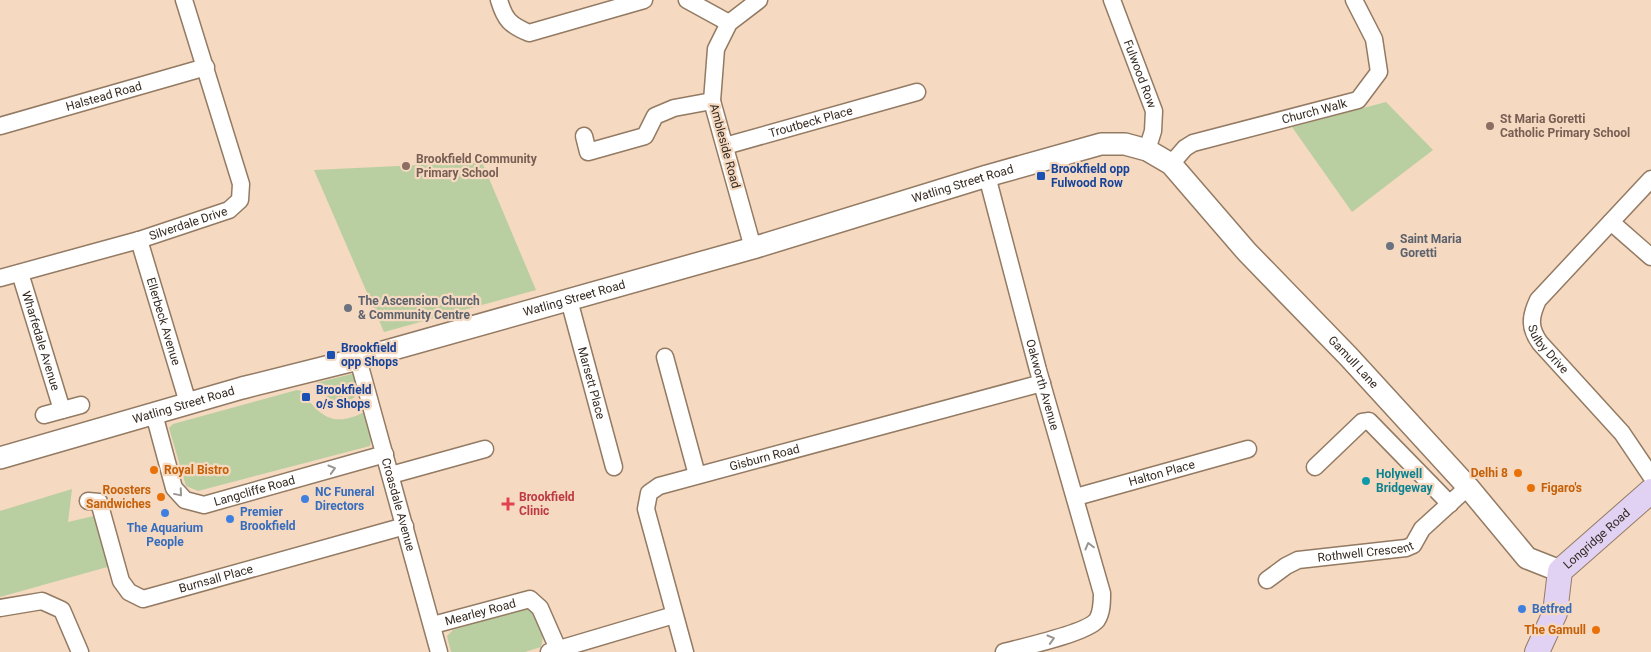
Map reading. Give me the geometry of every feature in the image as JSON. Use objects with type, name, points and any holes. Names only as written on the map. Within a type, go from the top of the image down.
[{"type":"main road","name":"Longridge Road","points":[[1537,652],[1555,613],[1560,571],[1651,491]]},
{"type":"street","name":"Silverdale Drive","points":[[0,278],[139,240],[229,210],[240,200],[242,184],[184,0]]},
{"type":"street","points":[[499,0],[502,10],[512,26],[529,33],[644,0]]},
{"type":"street","points":[[687,0],[729,23]]},
{"type":"street","name":"Ambleside Road","points":[[753,248],[712,101],[716,49],[729,23],[759,0]]},
{"type":"street","name":"Fulwood Row","points":[[1112,0],[1154,110],[1153,131],[1147,150]]},
{"type":"street","name":"Church Walk","points":[[1171,164],[1185,148],[1193,143],[1358,100],[1378,72],[1374,38],[1354,0]]},
{"type":"street","name":"Halstead Road","points":[[0,126],[206,67]]},
{"type":"street","name":"Troutbeck Place","points":[[725,146],[898,105],[917,92]]},
{"type":"street","points":[[584,136],[588,152],[645,136],[655,116],[674,108],[712,101]]},
{"type":"street","name":"Watling Street Road","points":[[0,458],[188,403],[358,358],[753,248],[987,176],[1101,144],[1125,144],[1147,150]]},
{"type":"street","name":"Gamull Lane","points":[[1147,150],[1171,164],[1247,252],[1349,357],[1468,487],[1527,558],[1560,571]]},
{"type":"street","name":"Oakworth Avenue","points":[[987,176],[1042,383],[1102,593],[1102,608],[1096,621],[1080,630],[1004,652]]},
{"type":"street","name":"Sulby Drive","points":[[1651,179],[1538,300],[1532,312],[1532,331],[1540,343],[1622,433],[1651,476]]},
{"type":"street","points":[[1611,222],[1651,257]]},
{"type":"street","name":"Ellerbeck Avenue","points":[[139,240],[188,403]]},
{"type":"street","name":"Wharfedale Avenue","points":[[20,273],[62,410]]},
{"type":"street","name":"Marsett Place","points":[[569,300],[614,467]]},
{"type":"street","points":[[665,357],[697,475]]},
{"type":"street","name":"Croasdale Avenue","points":[[358,358],[439,652]]},
{"type":"street","name":"Gisburn Road","points":[[685,652],[646,509],[649,494],[659,486],[1042,383]]},
{"type":"street","points":[[44,415],[81,405]]},
{"type":"street","name":"Langcliffe Road","points":[[154,414],[174,488],[185,500],[204,505],[385,454]]},
{"type":"street","points":[[1315,467],[1362,422],[1369,421],[1450,504]]},
{"type":"street","points":[[390,475],[485,449]]},
{"type":"street","name":"Halton Place","points":[[1076,497],[1248,449]]},
{"type":"street","name":"Rothwell Crescent","points":[[1267,580],[1298,560],[1406,548],[1413,545],[1422,529],[1468,487]]},
{"type":"street","name":"Burnsall Place","points":[[88,501],[99,502],[121,581],[129,592],[143,599],[405,526]]},
{"type":"street","name":"Mearley Road","points":[[433,625],[530,599],[540,608],[553,651],[674,615]]},
{"type":"street","points":[[0,608],[42,600],[62,610],[80,652]]},
{"type":"green space","points":[[1386,102],[1433,150],[1352,212],[1292,127]]},
{"type":"green space","points":[[482,162],[536,290],[384,332],[314,170]]},
{"type":"green space","points":[[356,373],[359,384],[358,390],[356,395],[349,401],[339,402],[329,398],[315,383]]},
{"type":"green space","points":[[297,390],[302,391],[315,408],[329,418],[345,419],[366,411],[372,434],[370,446],[198,491],[186,486],[169,428],[173,424]]},
{"type":"green space","points":[[72,489],[68,522],[98,515],[111,566],[0,597],[0,511]]},
{"type":"green space","points":[[519,609],[533,610],[536,614],[542,632],[541,647],[525,652],[451,652],[447,636],[453,630]]},
{"type":"place","name":"St Maria Goretti Catholic Primary School","points":[[1490,126]]},
{"type":"place","name":"Brookfield Community Primary School","points":[[406,166]]},
{"type":"place","name":"Brookfield opp Fulwood Row","points":[[1041,176]]},
{"type":"place","name":"Saint Maria Goretti","points":[[1390,246]]},
{"type":"place","name":"The Ascension Church & Community Centre","points":[[348,308]]},
{"type":"place","name":"Brookfield opp Shops","points":[[331,355]]},
{"type":"place","name":"Brookfield o/s Shops","points":[[306,397]]},
{"type":"place","name":"Royal Bistro","points":[[154,470]]},
{"type":"place","name":"Delhi 8","points":[[1518,473]]},
{"type":"place","name":"Holywell Bridgeway","points":[[1366,481]]},
{"type":"place","name":"Figaro's","points":[[1531,488]]},
{"type":"place","name":"Roosters Sandwiches","points":[[161,497]]},
{"type":"place","name":"NC Funeral Directors","points":[[305,499]]},
{"type":"place","name":"Brookfield Clinic","points":[[508,504]]},
{"type":"place","name":"The Aquarium People","points":[[165,513]]},
{"type":"place","name":"Premier Brookfield","points":[[230,519]]},
{"type":"place","name":"Betfred","points":[[1522,609]]},
{"type":"place","name":"The Gamull","points":[[1596,630]]}]
